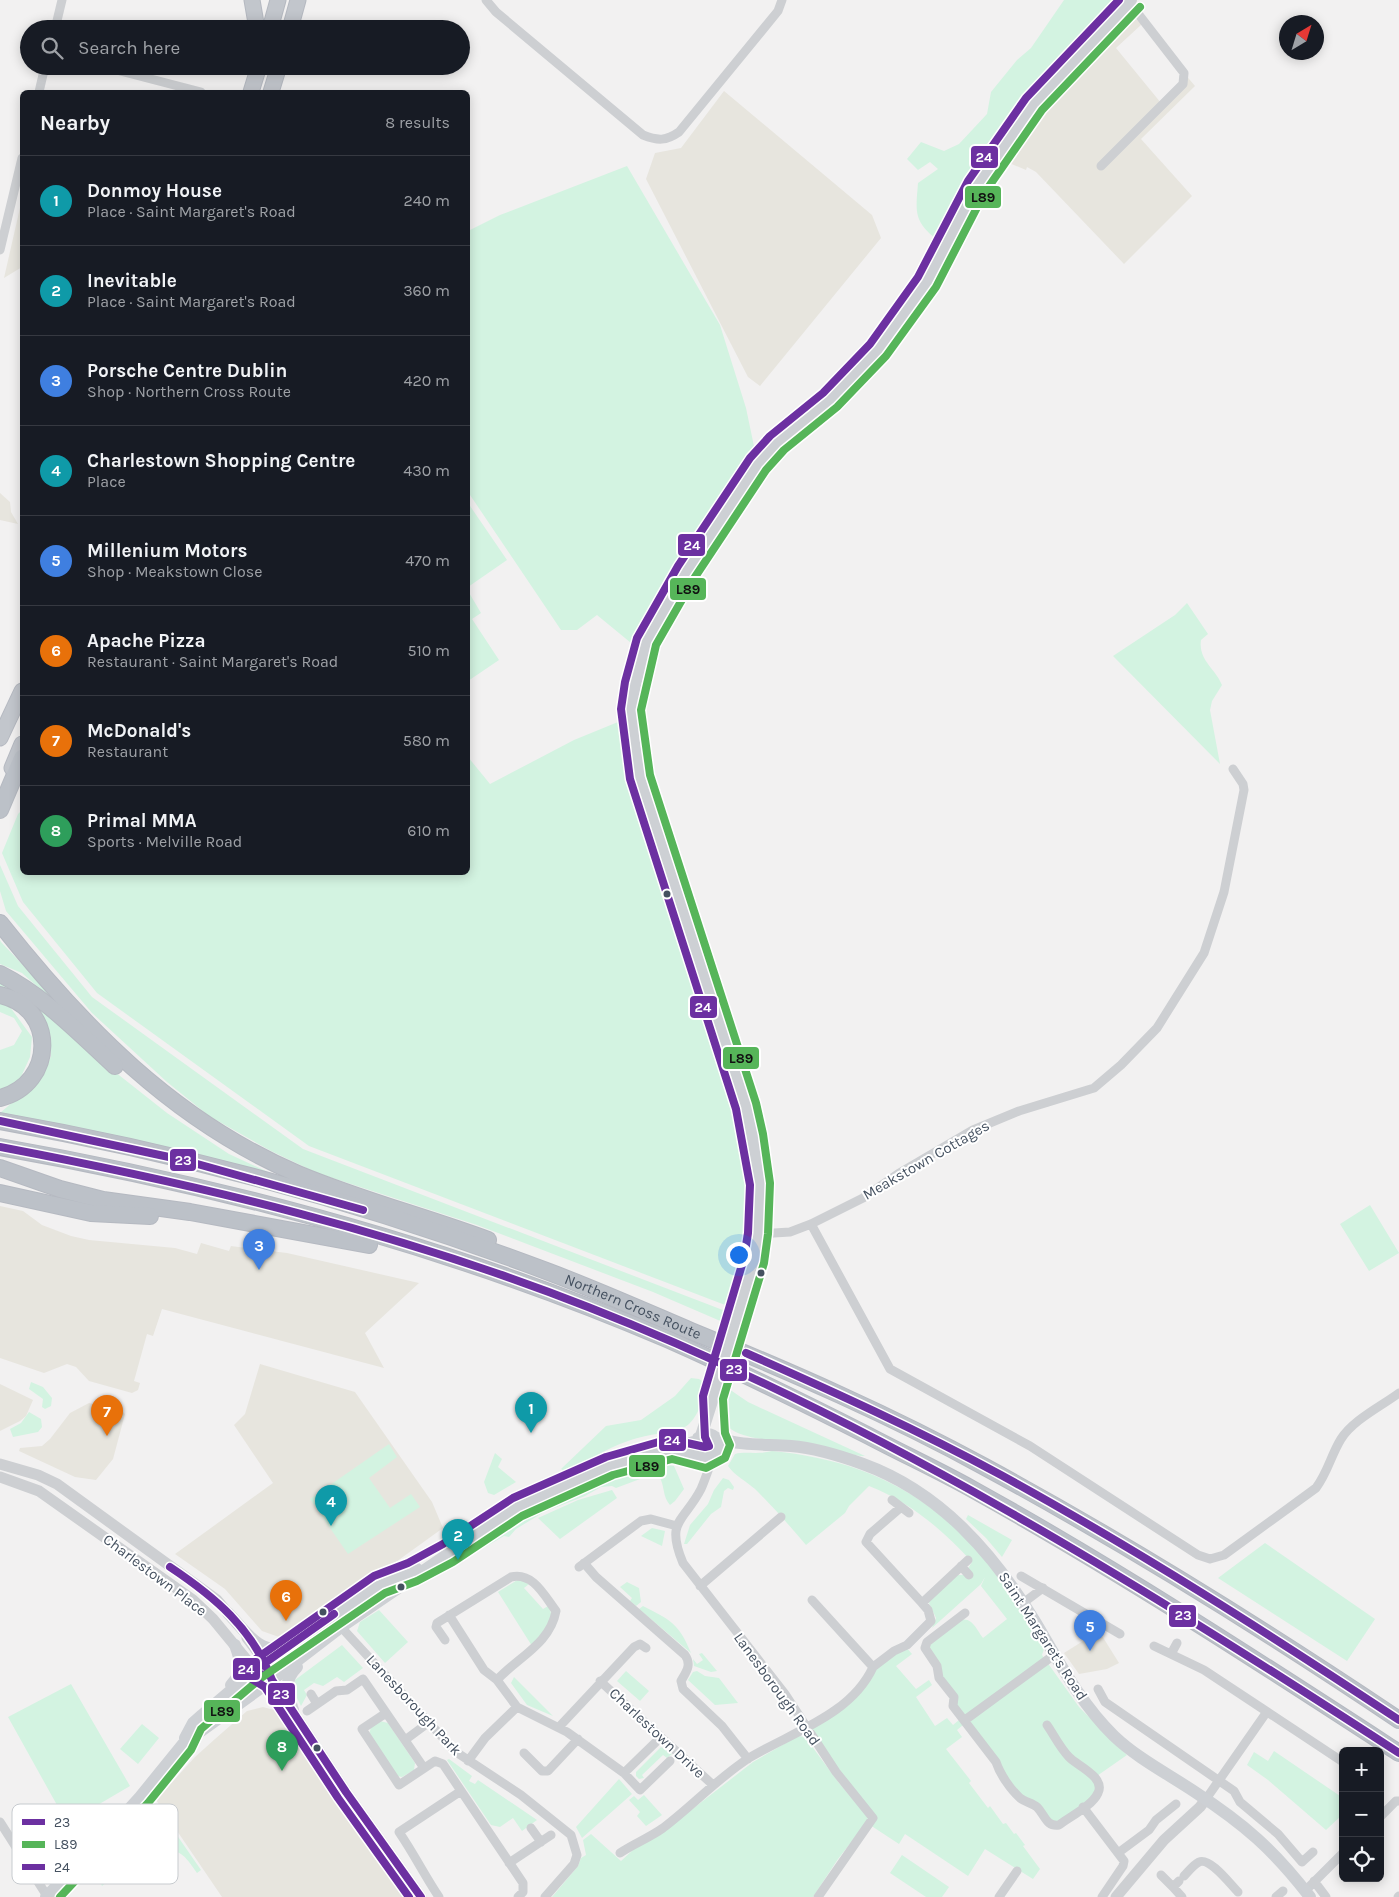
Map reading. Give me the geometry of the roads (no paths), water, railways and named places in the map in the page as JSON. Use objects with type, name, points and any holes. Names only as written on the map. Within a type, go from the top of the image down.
[{"type":"highway","points":[[252,0],[255,20]]},
{"type":"highway","points":[[272,20],[278,0]]},
{"type":"highway","points":[[292,20],[298,0]]},
{"type":"highway","points":[[245,90],[249,75]]},
{"type":"highway","points":[[251,90],[255,75]]},
{"type":"highway","points":[[272,90],[276,75]]},
{"type":"highway","points":[[0,738],[20,695]]},
{"type":"highway","points":[[0,792],[18,762]]},
{"type":"highway","points":[[0,810],[18,762]]},
{"type":"highway","points":[[0,923],[37,969],[130,1067],[179,1107],[214,1130],[241,1147],[299,1175],[522,1252],[548,1272]]},
{"type":"highway","points":[[0,974],[19,983],[45,1002],[117,1068],[168,1108],[225,1145],[274,1171],[329,1193],[357,1208]]},
{"type":"highway","points":[[0,995],[22,1004],[31,1013],[38,1024],[43,1049],[40,1064],[26,1084],[0,1098]]},
{"type":"highway","name":"Northern Cross Route","points":[[0,1121],[152,1152],[298,1189],[357,1208],[548,1272],[828,1388],[983,1465],[1120,1543],[1322,1669],[1399,1720]]},
{"type":"highway","name":"Northern Cross Route","points":[[0,1147],[124,1171],[292,1212],[408,1245],[579,1304],[668,1340],[796,1400],[969,1487],[1103,1564],[1399,1753]]},
{"type":"highway","points":[[0,1168],[82,1195],[355,1241],[579,1304]]},
{"type":"highway","points":[[0,1193],[91,1213],[216,1218]]},
{"type":"main road","points":[[709,1455],[696,1449],[754,1260],[758,1234],[760,1184],[750,1125],[640,777],[631,710],[635,685],[645,649],[668,602],[744,483],[777,443],[830,400],[878,350],[927,282],[976,187],[1034,104],[1131,1]]},
{"type":"main road","points":[[709,1455],[720,1445],[716,1437],[713,1398]]},
{"type":"main road","points":[[183,1744],[272,1680],[341,1627],[517,1507],[610,1466],[672,1449],[708,1434],[716,1437]]},
{"type":"main road","name":"Saint Margaret's Road","points":[[716,1437],[742,1444],[794,1446],[831,1454],[864,1464],[914,1489],[965,1529],[994,1561],[1092,1712],[1116,1738],[1206,1799],[1258,1838],[1276,1854],[1307,1894]]},
{"type":"main road","name":"Saint Margaret's Road","points":[[709,1455],[742,1444]]},
{"type":"main road","points":[[672,1449],[709,1455]]},
{"type":"main road","points":[[134,1804],[183,1744],[193,1723],[261,1667],[380,1584],[412,1572],[448,1553]]},
{"type":"main road","points":[[228,1613],[255,1642],[267,1648],[280,1649],[293,1644]]},
{"type":"main road","points":[[293,1710],[287,1691],[288,1679],[322,1642]]},
{"type":"main road","points":[[202,1715],[212,1701],[238,1676],[241,1661],[235,1645]]},
{"type":"main road","points":[[46,1897],[59,1884]]},
{"type":"street","points":[[57,20],[62,0]]},
{"type":"street","points":[[486,0],[496,12],[636,128],[656,140],[669,139],[679,132],[778,11],[782,0]]},
{"type":"street","points":[[1101,166],[1183,84],[1184,80],[1184,73],[1131,1]]},
{"type":"street","points":[[39,90],[43,75]]},
{"type":"street","points":[[136,75],[193,90]]},
{"type":"street","points":[[0,250],[20,166]]},
{"type":"street","name":"Meakstown Cottages","points":[[758,1234],[790,1232],[811,1224],[863,1198],[929,1155],[998,1118],[1094,1088],[1121,1065],[1157,1028],[1204,953],[1224,892],[1244,790],[1243,784],[1233,768]]},
{"type":"street","points":[[811,1224],[890,1369],[1030,1446],[1198,1555],[1210,1559],[1224,1554],[1316,1488],[1326,1474],[1340,1440],[1349,1428],[1399,1393]]},
{"type":"street","points":[[709,1455],[701,1489],[681,1516],[677,1526],[651,1519],[641,1521],[581,1565],[685,1656],[688,1670],[681,1681],[683,1689],[722,1726],[748,1759]]},
{"type":"street","name":"Charlestown Place","points":[[0,1464],[38,1475],[57,1484],[217,1600],[228,1613],[261,1667],[272,1680]]},
{"type":"street","name":"Charlestown Place","points":[[0,1477],[39,1491],[193,1600],[213,1619],[235,1645],[261,1667]]},
{"type":"street","points":[[892,1500],[909,1513]]},
{"type":"street","points":[[620,1853],[662,1828],[748,1759],[806,1728],[850,1700],[866,1684],[874,1667],[894,1651],[906,1645],[931,1621],[928,1610],[898,1572],[866,1542],[870,1534],[900,1508]]},
{"type":"street","points":[[700,1586],[781,1517]]},
{"type":"street","name":"Lanesborough Road","points":[[677,1526],[675,1544],[682,1563],[784,1694],[836,1772],[873,1818],[818,1897]]},
{"type":"street","points":[[922,1603],[965,1563],[969,1575]]},
{"type":"street","points":[[445,1640],[436,1627],[437,1623],[512,1577],[522,1575],[530,1578],[556,1611],[554,1621],[541,1642],[497,1680]]},
{"type":"street","points":[[1020,1576],[1120,1634]]},
{"type":"street","points":[[1023,1603],[1043,1588]]},
{"type":"street","points":[[812,1600],[874,1667]]},
{"type":"street","points":[[965,1613],[927,1642],[925,1648],[936,1666],[939,1678],[954,1698],[953,1706],[996,1762],[999,1771],[1020,1798],[1036,1806],[1048,1823],[1054,1826],[1060,1825],[1095,1798],[1099,1791],[1098,1784],[1086,1768],[1069,1758],[1047,1725]]},
{"type":"street","points":[[449,1615],[484,1670],[497,1680],[517,1707],[559,1727],[578,1739],[624,1773],[640,1790],[670,1760]]},
{"type":"street","name":"Lanesborough Park","points":[[341,1627],[428,1723],[468,1762],[521,1795],[566,1829],[575,1845],[576,1860],[545,1897]]},
{"type":"street","points":[[1171,1654],[1177,1643]]},
{"type":"street","points":[[559,1727],[600,1681],[634,1648],[640,1644],[646,1648]]},
{"type":"street","points":[[1154,1646],[1204,1670],[1266,1713],[1339,1759]]},
{"type":"street","points":[[965,1720],[1054,1655]]},
{"type":"street","points":[[307,1710],[336,1691],[348,1690],[363,1679],[424,1768]]},
{"type":"street","points":[[272,1680],[346,1792],[421,1897]]},
{"type":"street","name":"Charlestown Drive","points":[[600,1681],[713,1786]]},
{"type":"street","points":[[1098,1689],[1105,1702],[1234,1790],[1240,1802],[1278,1834],[1302,1862],[1313,1852]]},
{"type":"street","points":[[311,1694],[317,1704]]},
{"type":"street","points":[[468,1762],[485,1738],[517,1707]]},
{"type":"street","points":[[386,1713],[362,1729],[398,1785],[435,1761],[443,1764],[524,1883],[523,1892],[518,1897]]},
{"type":"street","points":[[1116,1897],[1164,1840],[1200,1807],[1266,1713]]},
{"type":"street","points":[[404,1740],[428,1723]]},
{"type":"street","points":[[624,1773],[660,1738]]},
{"type":"street","points":[[524,1753],[542,1771],[548,1771],[578,1739]]},
{"type":"street","points":[[439,1897],[423,1873],[421,1864],[398,1832],[462,1791]]},
{"type":"street","points":[[1384,1813],[1399,1800]]},
{"type":"street","points":[[1118,1853],[1149,1830],[1156,1820],[1176,1804]]},
{"type":"street","points":[[1083,1807],[1124,1861],[1124,1866],[1102,1897]]},
{"type":"street","points":[[0,1822],[12,1842]]},
{"type":"street","points":[[531,1828],[541,1842]]},
{"type":"street","points":[[510,1863],[551,1835]]},
{"type":"street","points":[[1307,1894],[1314,1881],[1339,1856]]},
{"type":"street","points":[[1178,1881],[1197,1863],[1204,1861],[1210,1864],[1238,1892]]},
{"type":"street","points":[[999,1897],[1016,1871]]},
{"type":"street","points":[[1161,1875],[1178,1881]]},
{"type":"street","points":[[1178,1881],[1182,1897]]},
{"type":"street","points":[[1314,1881],[1326,1897]]},
{"type":"street","points":[[38,1884],[46,1897]]},
{"type":"place","name":"Porsche Centre Dublin","points":[[259,1270]]},
{"type":"place","name":"Donmoy House","points":[[531,1433]]},
{"type":"place","name":"McDonald's","points":[[107,1436]]},
{"type":"place","name":"Charlestown Shopping Centre","points":[[331,1526]]},
{"type":"place","name":"Inevitable","points":[[458,1560]]},
{"type":"place","name":"Apache Pizza","points":[[286,1621]]},
{"type":"place","name":"Millenium Motors","points":[[1090,1651]]},
{"type":"place","name":"Primal MMA","points":[[282,1771]]}]
